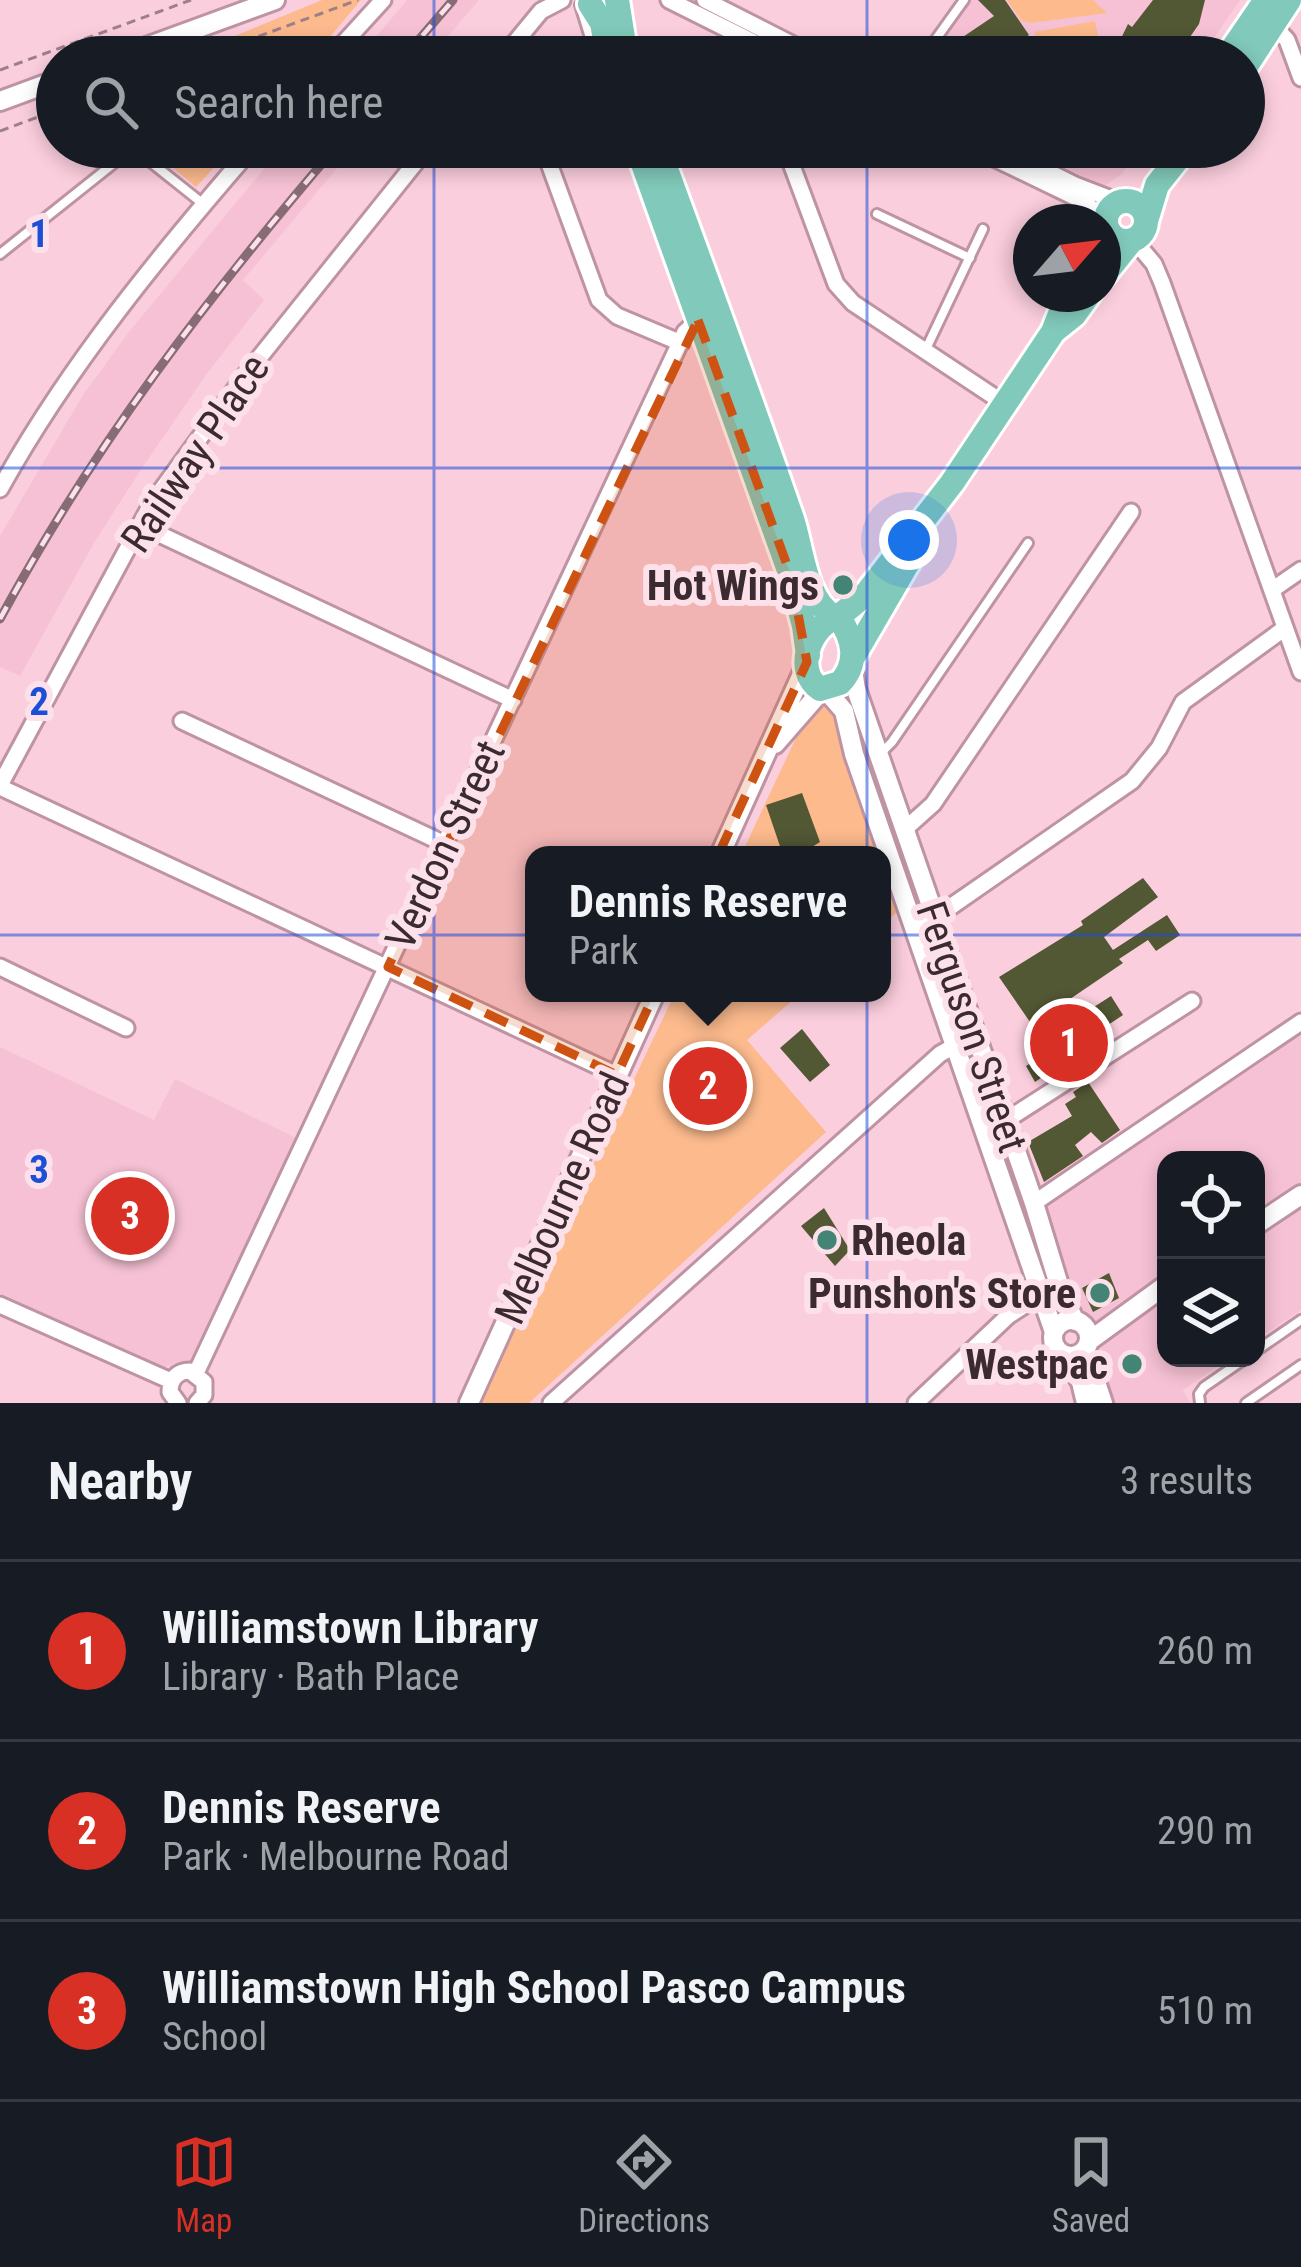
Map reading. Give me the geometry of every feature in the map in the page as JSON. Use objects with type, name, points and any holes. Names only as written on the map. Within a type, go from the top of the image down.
[{"type":"main road","points":[[1265,14],[1289,0]]},
{"type":"main road","points":[[599,1],[607,36]]},
{"type":"main road","points":[[646,168],[811,586],[820,605],[837,617],[849,637],[853,660]]},
{"type":"main road","points":[[664,168],[791,576],[810,682],[824,689],[843,681],[952,484],[1053,332],[1061,312]]},
{"type":"main road","points":[[1121,205],[1149,168]]},
{"type":"main road","points":[[1121,254],[1139,231],[1157,184],[1170,168]]},
{"type":"main road","points":[[1121,213],[1138,205],[1139,231]]},
{"type":"main road","points":[[1121,235],[1139,231]]},
{"type":"main road","points":[[1053,332],[1076,312]]},
{"type":"main road","points":[[807,659],[818,629],[866,594],[952,484]]},
{"type":"street","points":[[176,36],[275,0]]},
{"type":"street","points":[[522,36],[543,6],[562,0]]},
{"type":"street","points":[[669,0],[743,36]]},
{"type":"street","points":[[705,0],[752,36]]},
{"type":"street","points":[[347,36],[371,3]]},
{"type":"street","points":[[1265,14],[1285,36],[1301,78]]},
{"type":"street","points":[[0,100],[36,87]]},
{"type":"street","points":[[0,489],[69,383],[235,168]]},
{"type":"street","name":"Railway Place","points":[[0,786],[140,525],[247,373],[411,168]]},
{"type":"street","points":[[551,168],[598,299],[617,316],[681,343]]},
{"type":"street","points":[[793,168],[836,284],[853,303],[1005,404]]},
{"type":"street","points":[[1015,168],[1088,204]]},
{"type":"street","points":[[1041,168],[1075,185],[1096,204]]},
{"type":"street","points":[[1139,231],[1162,283],[1301,672]]},
{"type":"street","name":"Verdon Street","points":[[196,1373],[681,343],[708,316]]},
{"type":"street","points":[[904,830],[933,804],[1131,512]]},
{"type":"street","points":[[140,525],[512,700]]},
{"type":"street","points":[[1272,590],[1301,570]]},
{"type":"street","points":[[920,941],[933,919],[1132,781],[1160,748],[1183,702],[1285,628]]},
{"type":"street","points":[[723,846],[807,659]]},
{"type":"street","name":"Ferguson Street","points":[[853,660],[856,689],[1034,1203],[1055,1345],[1064,1355]]},
{"type":"street","points":[[766,754],[824,689]]},
{"type":"street","name":"Ferguson Street","points":[[824,689],[844,711],[886,846]]},
{"type":"street","points":[[182,721],[447,845]]},
{"type":"street","points":[[0,786],[617,1075]]},
{"type":"street","name":"Ferguson Street","points":[[891,859],[983,1127],[1050,1289],[1082,1333],[1102,1403]]},
{"type":"street","points":[[0,968],[125,1028]]},
{"type":"street","points":[[983,1127],[1065,1091],[1192,1001]]},
{"type":"street","name":"Melbourne Road","points":[[469,1403],[651,1002]]},
{"type":"street","points":[[1034,1203],[1301,1022]]},
{"type":"street","points":[[551,1403],[940,1054],[956,1045]]},
{"type":"street","points":[[1265,1219],[1301,1195]]},
{"type":"street","points":[[916,1403],[1008,1316],[1050,1289]]},
{"type":"street","points":[[1064,1355],[1073,1356],[1082,1333],[1157,1291]]},
{"type":"street","points":[[0,1305],[171,1381]]},
{"type":"street","points":[[1054,1332],[1063,1322],[1082,1333]]},
{"type":"street","points":[[1064,1355],[1081,1382],[1086,1403]]},
{"type":"street","points":[[178,1403],[170,1392],[171,1381],[183,1371],[196,1373],[204,1382],[201,1399],[221,1403]]},
{"type":"lane","points":[[938,36],[964,0]]},
{"type":"lane","points":[[0,254],[109,168]]},
{"type":"lane","points":[[159,168],[203,204]]},
{"type":"lane","points":[[877,214],[970,257]]},
{"type":"lane","points":[[925,350],[983,229]]},
{"type":"lane","points":[[878,755],[892,742],[1028,544]]},
{"type":"lane","points":[[1265,1345],[1301,1320]]},
{"type":"lane","points":[[1246,1403],[1301,1365]]},
{"type":"lane","points":[[1200,1403],[1198,1396],[1204,1387],[1233,1367]]},
{"type":"path","points":[[92,36],[190,0]]},
{"type":"path","points":[[268,36],[371,3]]},
{"type":"path","points":[[0,70],[36,57]]},
{"type":"path","points":[[0,130],[36,117]]},
{"type":"highlighted area","points":[[698,320],[791,576],[807,662],[617,1075],[388,967]]},
{"type":"shaded area","points":[[322,0],[361,0],[331,36],[235,36]]},
{"type":"shaded area","points":[[407,0],[479,0],[448,36],[377,36]]},
{"type":"shaded area","points":[[969,0],[1240,0],[1215,36],[943,36]]},
{"type":"shaded area","points":[[1007,0],[1093,0],[1107,13],[1031,23],[1022,21]]},
{"type":"shaded area","points":[[1095,21],[1098,36],[1036,36],[1035,32]]},
{"type":"shaded area","points":[[173,168],[214,168],[196,187]]},
{"type":"shaded area","points":[[265,168],[337,168],[243,280],[264,300],[140,471],[20,676],[0,667],[0,536],[83,395]]},
{"type":"shaded area","points":[[1067,168],[1126,168],[1103,187]]},
{"type":"shaded area","points":[[826,701],[834,708],[881,846],[745,846],[802,725]]},
{"type":"shaded area","points":[[891,876],[902,908],[891,917]]},
{"type":"shaded area","points":[[671,1002],[791,1002],[747,1040],[826,1132],[529,1403],[480,1403]]},
{"type":"shaded area","points":[[1301,1027],[1301,1310],[1265,1334],[1265,1151],[1157,1151],[1157,1367],[1217,1367],[1183,1390],[1190,1403],[1110,1403],[1039,1205]]},
{"type":"shaded area","points":[[0,1047],[154,1120],[175,1079],[296,1138],[194,1361],[161,1369],[0,1293]]},
{"type":"building","points":[[978,0],[1005,0],[1029,35],[964,36],[994,16]]},
{"type":"building","points":[[1153,0],[1205,0],[1191,36],[1122,36],[1128,24],[1132,27]]},
{"type":"building","points":[[802,793],[820,842],[780,846],[766,805]]},
{"type":"building","points":[[1143,878],[1158,897],[1104,937],[1113,950],[1167,915],[1180,935],[1156,951],[1148,940],[1119,959],[1123,963],[1048,1014],[1058,1030],[1111,996],[1123,1015],[1099,1031],[1103,1036],[1035,1082],[1026,1066],[1050,1051],[999,977],[1083,925],[1081,921]]},
{"type":"building","points":[[802,1029],[830,1065],[810,1082],[780,1048]]},
{"type":"building","points":[[1088,1082],[1120,1130],[1102,1143],[1091,1132],[1075,1145],[1083,1156],[1044,1182],[1028,1142],[1072,1116],[1065,1104]]},
{"type":"building","name":"Rheola","points":[[824,1208],[850,1250],[835,1266],[801,1226]]},
{"type":"building","name":"Punshon's Store","points":[[1109,1273],[1119,1298],[1093,1312],[1082,1288]]},
{"type":"railway","points":[[422,36],[453,0]]},
{"type":"railway","points":[[0,619],[114,432],[242,260],[319,168]]},
{"type":"place","name":"Hot Wings","points":[[843,585]]},
{"type":"place","name":"Williamstown Library","points":[[1069,1043]]},
{"type":"place","name":"Dennis Reserve","points":[[708,1086]]},
{"type":"place","name":"Williamstown High School Pasco Campus","points":[[130,1216]]},
{"type":"place","name":"Rheola","points":[[827,1240]]},
{"type":"place","name":"Punshon's Store","points":[[1100,1293]]},
{"type":"place","name":"Westpac","points":[[1132,1364]]}]
